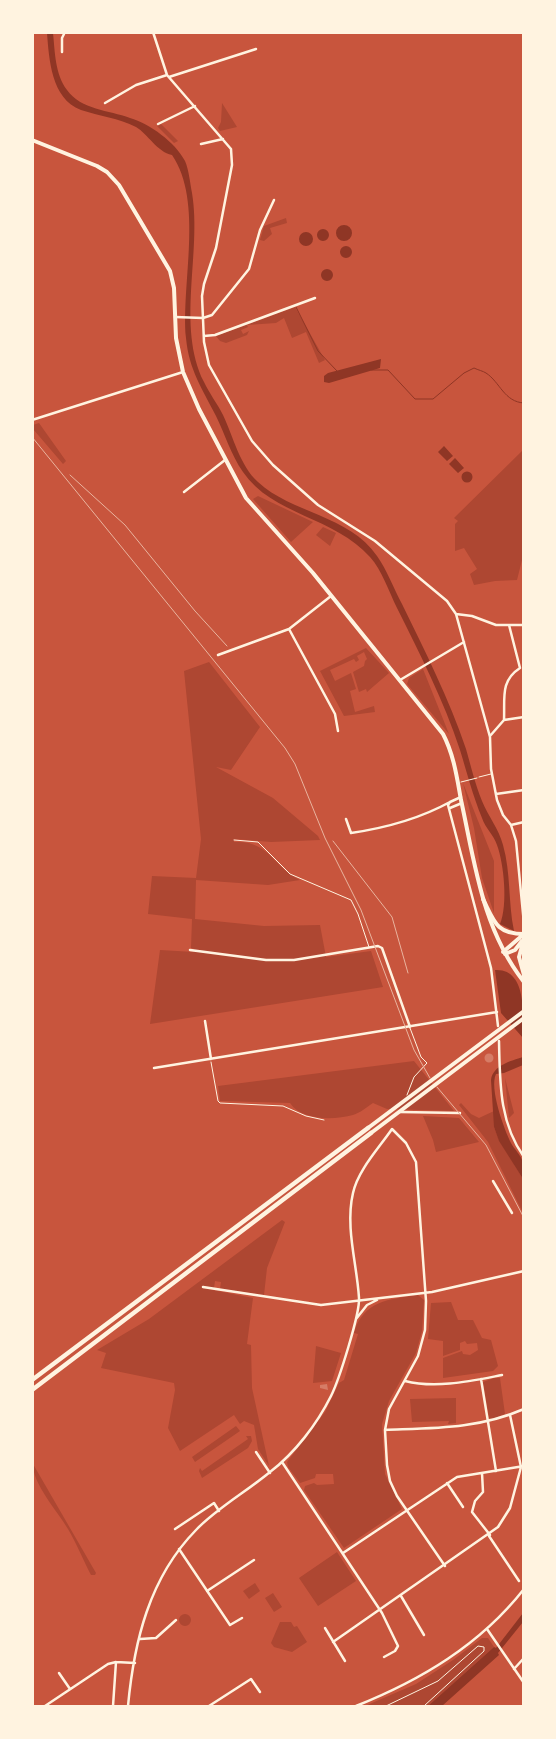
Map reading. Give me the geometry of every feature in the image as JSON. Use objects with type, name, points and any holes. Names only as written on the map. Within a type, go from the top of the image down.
[{"type":"highway","points":[[32,1380],[370,1130]]},
{"type":"highway","points":[[32,1390],[370,1130]]},
{"type":"main road","points":[[32,140],[96,166],[107,172],[119,185],[170,271],[174,288],[176,345],[183,372],[194,399],[225,460],[254,509],[331,596],[443,734],[452,755],[489,921],[504,953],[524,982]]},
{"type":"main road","points":[[483,899],[499,928],[508,933],[524,934]]},
{"type":"main road","points":[[504,953],[524,934]]},
{"type":"main road","points":[[504,953],[515,950],[523,939]]},
{"type":"main road","points":[[523,939],[520,961],[524,975]]},
{"type":"main road","points":[[370,1130],[524,1011]]},
{"type":"main road","points":[[370,1130],[524,1018]]},
{"type":"street","points":[[62,52],[62,38],[65,32]]},
{"type":"street","points":[[153,32],[168,76],[231,149],[232,165],[216,248],[204,284],[203,318],[206,358],[238,420],[261,454],[318,504],[375,541],[447,601],[456,614],[490,737],[492,774],[496,794],[503,815],[511,826],[516,844],[524,924]]},
{"type":"street","points":[[105,103],[136,85],[256,49]]},
{"type":"street","points":[[158,124],[195,106]]},
{"type":"street","points":[[202,144],[223,139]]},
{"type":"street","points":[[175,318],[203,318],[212,315],[249,269],[260,230],[274,200]]},
{"type":"street","points":[[204,336],[215,334],[315,298]]},
{"type":"street","points":[[32,420],[183,372]]},
{"type":"street","points":[[184,492],[225,460]]},
{"type":"street","points":[[218,655],[289,629],[331,596]]},
{"type":"street","points":[[456,614],[472,616],[496,625],[524,625]]},
{"type":"street","points":[[490,737],[504,720],[505,686],[510,675],[522,668],[509,625]]},
{"type":"street","points":[[289,629],[335,714],[338,731]]},
{"type":"street","points":[[400,680],[464,642]]},
{"type":"street","points":[[504,720],[524,717]]},
{"type":"street","points":[[496,794],[524,790]]},
{"type":"street","points":[[346,819],[351,833],[376,829],[414,818],[461,797]]},
{"type":"street","points":[[450,802],[463,867],[491,968],[498,1026]]},
{"type":"street","points":[[450,808],[462,803]]},
{"type":"street","points":[[445,805],[450,808]]},
{"type":"street","points":[[511,826],[524,822]]},
{"type":"street","points":[[190,950],[276,960],[294,960],[378,946],[382,948],[410,1027]]},
{"type":"street","points":[[154,1068],[497,1012]]},
{"type":"street","points":[[205,1021],[211,1059]]},
{"type":"street","points":[[499,1041],[502,1108],[507,1126],[524,1157]]},
{"type":"street","points":[[400,1112],[460,1113]]},
{"type":"street","points":[[128,1706],[148,1604],[157,1584],[179,1549],[197,1529],[282,1462],[314,1424],[331,1396],[340,1375],[360,1301],[351,1224],[352,1193],[356,1182],[392,1129],[406,1143],[416,1162],[426,1292],[426,1316],[422,1346],[389,1409],[385,1430],[390,1481],[445,1566]]},
{"type":"street","points":[[493,1181],[512,1212]]},
{"type":"street","points":[[203,1287],[321,1304],[426,1292],[524,1271]]},
{"type":"street","points":[[354,1323],[367,1305],[382,1298]]},
{"type":"street","points":[[404,1380],[417,1384],[448,1384],[502,1375]]},
{"type":"street","points":[[481,1379],[496,1471]]},
{"type":"street","points":[[385,1430],[439,1428],[488,1423],[524,1409]]},
{"type":"street","points":[[333,1642],[490,1535],[498,1527],[510,1508],[522,1466],[510,1415]]},
{"type":"street","points":[[256,1452],[270,1473]]},
{"type":"street","points":[[282,1462],[380,1610],[398,1646],[395,1651],[384,1657]]},
{"type":"street","points":[[343,1553],[457,1477],[522,1466]]},
{"type":"street","points":[[482,1473],[483,1492],[475,1501],[472,1512],[490,1535],[519,1581]]},
{"type":"street","points":[[447,1483],[463,1507]]},
{"type":"street","points":[[175,1529],[214,1503],[219,1512]]},
{"type":"street","points":[[179,1549],[230,1626],[242,1618]]},
{"type":"street","points":[[207,1591],[254,1560]]},
{"type":"street","points":[[356,1706],[416,1680],[451,1657],[487,1629],[524,1589]]},
{"type":"street","points":[[401,1596],[424,1635]]},
{"type":"street","points":[[140,1639],[156,1638],[176,1620]]},
{"type":"street","points":[[325,1628],[345,1661]]},
{"type":"street","points":[[487,1629],[524,1683]]},
{"type":"street","points":[[514,1669],[524,1658]]},
{"type":"street","points":[[45,1706],[101,1668],[116,1662],[135,1663]]},
{"type":"street","points":[[113,1706],[116,1662]]},
{"type":"street","points":[[59,1673],[70,1690]]},
{"type":"street","points":[[209,1706],[251,1679],[260,1692]]},
{"type":"lane","points":[[480,777],[492,774]]},
{"type":"lane","points":[[234,840],[258,842],[290,874],[351,900],[358,914],[369,947]]},
{"type":"lane","points":[[407,1095],[414,1077],[427,1063],[421,1057],[410,1027]]},
{"type":"path","points":[[463,782],[480,777]]},
{"type":"path","points":[[211,1059],[218,1101],[220,1103],[283,1106],[306,1116],[324,1120]]},
{"type":"path","points":[[386,1706],[438,1681],[478,1646],[484,1646],[484,1651],[424,1706]]},
{"type":"shaded area","points":[[47,33],[53,33],[56,63],[60,77],[73,97],[88,106],[122,115],[146,125],[175,147],[185,161],[192,193],[194,216],[191,289],[192,337],[196,360],[204,382],[223,415],[246,468],[258,482],[287,501],[336,523],[351,532],[365,542],[384,567],[444,694],[466,749],[482,801],[501,839],[506,856],[514,931],[500,924],[504,906],[504,884],[502,863],[497,845],[483,822],[454,732],[439,696],[378,568],[370,557],[356,544],[339,533],[270,498],[255,486],[235,459],[197,378],[190,360],[186,338],[185,316],[189,219],[187,196],[182,174],[172,155],[157,147],[136,127],[116,119],[81,110],[71,105],[63,97],[51,65]]},
{"type":"shaded area","points":[[222,103],[237,127],[220,131],[218,128],[221,122]]},
{"type":"shaded area","points":[[161,124],[178,141],[174,143],[157,126]]},
{"type":"shaded area","points":[[286,218],[287,223],[270,228],[272,234],[264,241],[260,240],[264,226]]},
{"type":"shaded area","points":[[344,225],[350,227],[352,233],[350,239],[344,241],[338,239],[336,233],[338,227]]},
{"type":"shaded area","points":[[321,229],[325,229],[329,235],[325,241],[321,241],[317,237],[317,233]]},
{"type":"shaded area","points":[[306,232],[311,234],[313,239],[311,244],[306,246],[301,244],[299,239],[301,234]]},
{"type":"shaded area","points":[[348,246],[351,247],[351,257],[344,258],[341,257],[340,250],[341,247]]},
{"type":"shaded area","points":[[325,269],[329,269],[333,275],[329,281],[325,281],[321,277],[321,273]]},
{"type":"shaded area","points":[[295,307],[325,360],[319,363],[306,332],[292,338],[284,318],[276,323],[247,325],[248,327],[241,330],[243,334],[249,331],[247,335],[226,343],[220,341],[216,336]]},
{"type":"shaded area","points":[[381,359],[380,368],[329,383],[324,382],[324,376],[328,373]]},
{"type":"shaded area","points":[[39,423],[66,461],[63,464],[33,429],[33,425]]},
{"type":"shaded area","points":[[444,446],[453,456],[447,461],[438,452]]},
{"type":"shaded area","points":[[523,450],[523,556],[517,580],[495,581],[474,585],[470,574],[477,569],[464,548],[455,551],[455,524],[458,521],[454,518]]},
{"type":"shaded area","points":[[455,458],[464,468],[458,473],[449,464]]},
{"type":"shaded area","points":[[467,471],[473,477],[467,483],[461,477]]},
{"type":"shaded area","points":[[258,496],[313,522],[291,542],[253,499]]},
{"type":"shaded area","points":[[323,527],[336,533],[330,546],[316,535]]},
{"type":"shaded area","points":[[366,648],[389,673],[367,692],[366,689],[359,692],[353,672],[364,666],[367,659],[364,652],[357,656],[359,660],[356,662],[354,659],[330,670],[335,681],[351,673],[356,689],[350,691],[355,712],[374,706],[375,712],[344,716],[320,671]]},
{"type":"shaded area","points":[[209,662],[260,727],[231,770],[216,767],[273,798],[318,836],[320,840],[271,842],[234,839],[234,842],[256,845],[270,855],[291,875],[300,880],[268,885],[196,880],[195,919],[264,926],[320,925],[326,957],[371,951],[383,987],[150,1024],[160,950],[194,952],[194,949],[191,948],[192,919],[148,914],[152,876],[196,878],[201,839],[184,671]]},
{"type":"shaded area","points":[[423,669],[449,734],[407,684],[409,678]]},
{"type":"shaded area","points":[[463,783],[494,861],[494,913],[482,878],[474,828]]},
{"type":"shaded area","points":[[495,970],[506,972],[513,977],[518,985],[523,1007],[523,1038],[501,1013]]},
{"type":"shaded area","points":[[523,1057],[523,1065],[504,1073],[496,1074],[494,1089],[501,1119],[511,1143],[524,1165],[523,1179],[499,1141],[494,1127],[491,1080],[492,1075],[499,1067]]},
{"type":"shaded area","points":[[414,1061],[454,1111],[387,1109],[373,1103],[353,1115],[337,1118],[319,1118],[302,1113],[290,1103],[220,1101],[218,1086]]},
{"type":"shaded area","points":[[505,1078],[514,1113],[509,1118]]},
{"type":"shaded area","points":[[461,1103],[471,1114],[479,1118],[494,1111],[494,1127],[499,1140],[523,1179],[523,1213],[488,1142],[459,1105]]},
{"type":"shaded area","points":[[423,1116],[459,1118],[479,1142],[436,1152]]},
{"type":"shaded area","points":[[282,1220],[285,1222],[267,1268],[264,1295],[220,1289],[221,1282],[215,1281],[214,1288],[204,1286],[203,1288],[253,1298],[247,1344],[251,1345],[252,1388],[269,1466],[258,1449],[254,1425],[244,1421],[240,1424],[234,1415],[180,1451],[168,1428],[175,1390],[174,1383],[101,1368],[106,1353],[97,1350],[149,1319]]},
{"type":"shaded area","points":[[418,1295],[424,1300],[422,1331],[416,1353],[389,1401],[382,1424],[385,1474],[402,1509],[344,1548],[304,1490],[305,1486],[314,1483],[317,1485],[334,1484],[333,1474],[316,1474],[315,1478],[300,1483],[288,1467],[287,1462],[325,1412],[339,1383],[344,1380],[358,1334],[354,1333],[358,1322],[364,1314],[387,1300]]},
{"type":"shaded area","points":[[451,1302],[458,1320],[473,1320],[482,1338],[491,1340],[498,1366],[493,1371],[443,1378],[443,1358],[462,1351],[463,1354],[470,1355],[478,1350],[477,1343],[467,1344],[465,1341],[460,1343],[460,1350],[443,1356],[443,1341],[428,1339],[431,1303]]},
{"type":"shaded area","points":[[316,1346],[341,1353],[332,1381],[313,1383]]},
{"type":"shaded area","points":[[500,1378],[505,1414],[492,1419],[489,1418],[483,1382]]},
{"type":"shaded area","points":[[456,1398],[456,1423],[448,1424],[449,1421],[412,1422],[410,1399]]},
{"type":"shaded area","points":[[236,1426],[240,1431],[195,1462],[192,1457]]},
{"type":"shaded area","points":[[246,1436],[251,1436],[252,1441],[248,1448],[202,1478],[199,1471],[200,1468],[202,1471],[248,1439]]},
{"type":"shaded area","points":[[33,1464],[96,1573],[95,1575],[91,1575],[68,1529],[46,1497],[37,1480]]},
{"type":"shaded area","points":[[337,1552],[356,1581],[318,1606],[299,1578]]},
{"type":"shaded area","points":[[255,1583],[260,1591],[249,1599],[243,1591]]},
{"type":"shaded area","points":[[273,1593],[282,1607],[274,1612],[265,1598]]},
{"type":"shaded area","points":[[523,1613],[523,1622],[498,1653],[499,1655],[442,1706],[428,1706],[494,1647],[496,1648]]},
{"type":"shaded area","points":[[185,1614],[191,1620],[185,1626],[179,1620]]},
{"type":"shaded area","points":[[280,1622],[291,1622],[294,1627],[297,1626],[307,1642],[292,1652],[274,1647],[271,1643]]},
{"type":"shaded area","points":[[482,1638],[488,1638],[494,1647],[428,1706],[365,1706],[416,1684]]},
{"type":"building","points":[[489,1053],[494,1058],[489,1063],[484,1058]]},
{"type":"building","points":[[327,1384],[328,1390],[320,1388],[320,1385]]},
{"type":"waterway","points":[[296,307],[318,351],[337,371]]},
{"type":"waterway","points":[[371,370],[388,370],[415,399],[433,399],[464,373],[474,368],[485,372],[512,399],[524,403]]},
{"type":"railway","points":[[32,437],[285,748],[295,764],[325,838],[361,910],[414,1050],[430,1078]]},
{"type":"railway","points":[[70,475],[125,525],[195,611],[227,646]]},
{"type":"railway","points":[[333,841],[392,917],[408,973]]},
{"type":"railway","points":[[437,1087],[486,1145],[524,1218]]}]
